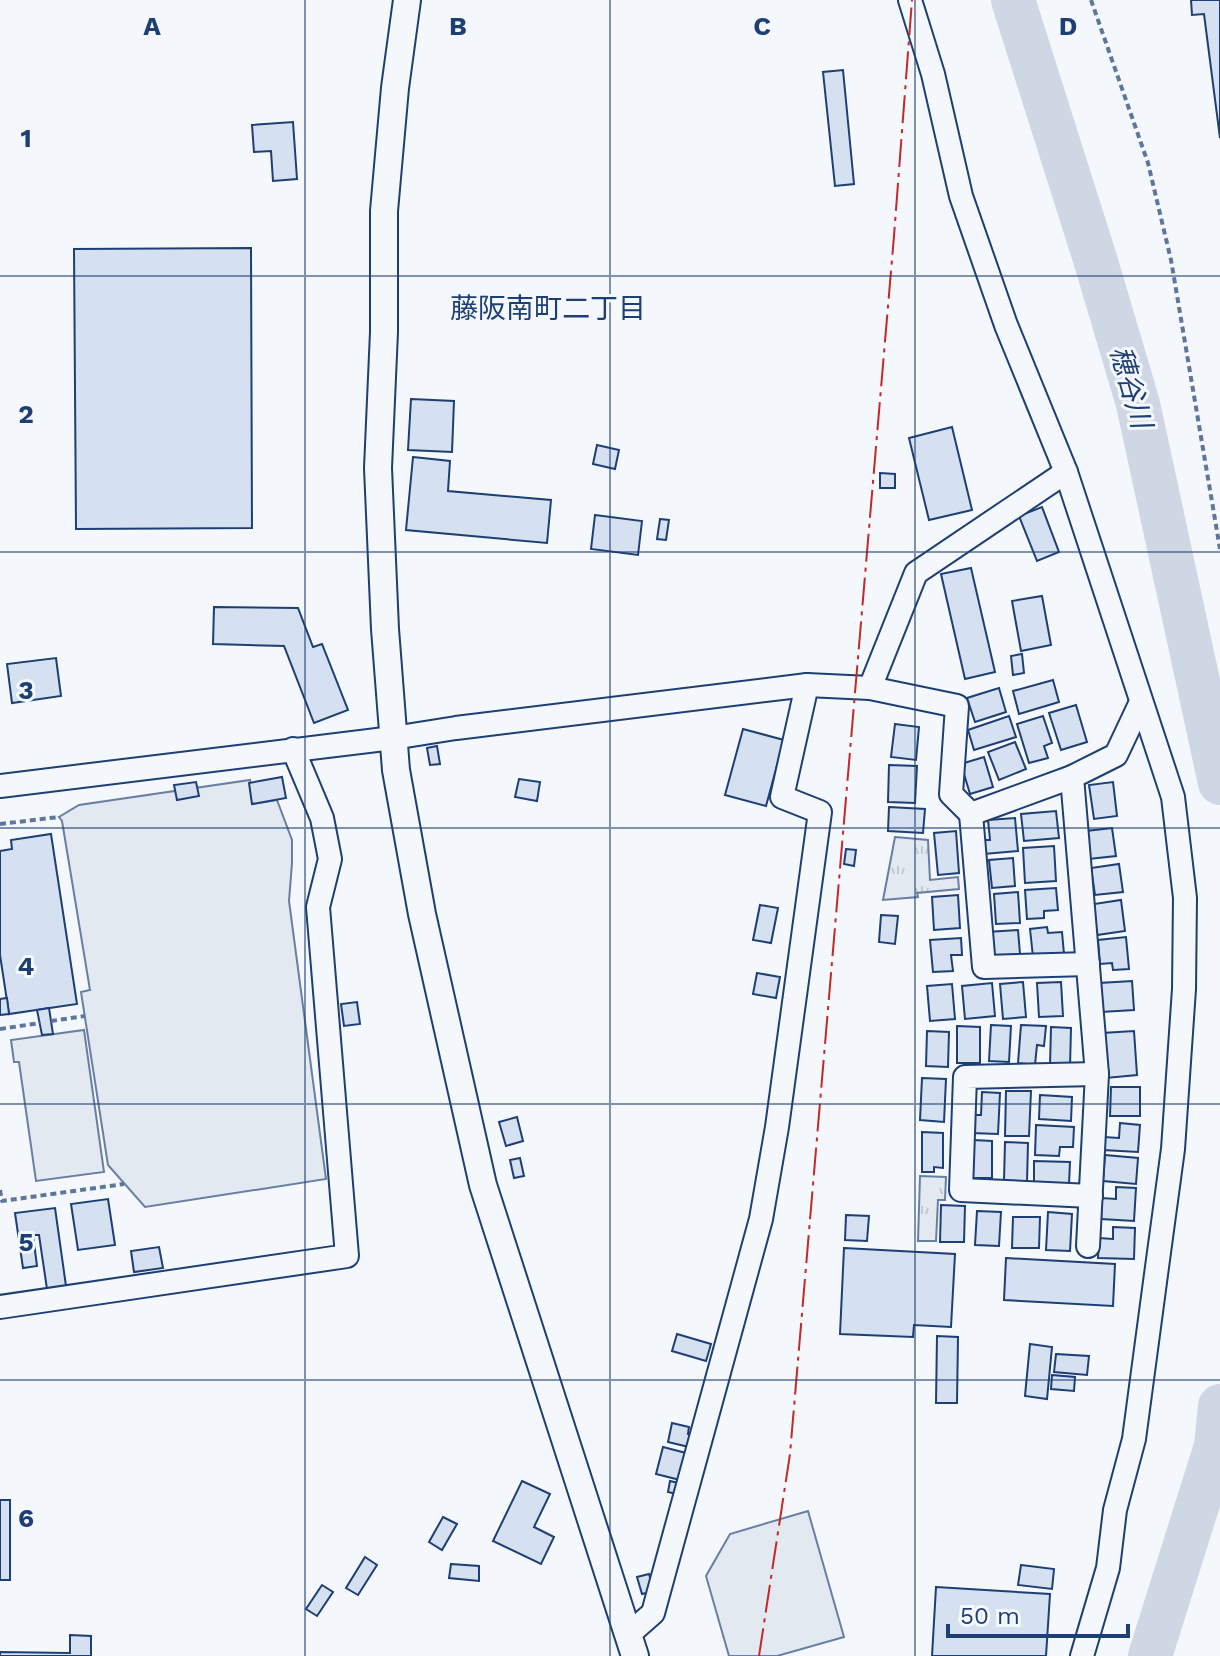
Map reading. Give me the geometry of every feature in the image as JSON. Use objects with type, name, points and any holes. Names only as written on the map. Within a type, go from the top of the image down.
[{"type":"street","points":[[407,0],[384,211],[384,332],[378,468],[385,629],[396,770],[422,914],[483,1185],[632,1646]]},
{"type":"street","points":[[910,0],[933,74],[961,196],[1006,325],[1066,472],[1173,797],[1185,898],[1184,989],[1173,1149],[1134,1439],[1115,1510],[1108,1568],[1082,1656]]},
{"type":"street","points":[[870,688],[916,573],[1066,472]]},
{"type":"street","points":[[632,1646],[653,1613],[761,1219],[777,1127],[820,812],[782,797],[807,685]]},
{"type":"street","points":[[0,786],[807,685],[870,688],[957,706],[951,794],[971,814],[984,967],[1088,964]]},
{"type":"street","points":[[971,814],[1072,777],[1116,755],[1141,702]]},
{"type":"street","points":[[0,1307],[347,1256],[318,907],[330,859],[322,818],[293,749]]},
{"type":"street","points":[[1072,777],[1097,1074],[1088,1246]]},
{"type":"street","points":[[1091,1196],[961,1190],[965,1077],[1097,1074]]},
{"type":"path","points":[[1091,0],[1148,163],[1171,260],[1220,549]]},
{"type":"path","points":[[0,824],[59,817]]},
{"type":"path","points":[[51,1021],[85,1016]]},
{"type":"path","points":[[0,1029],[40,1023]]},
{"type":"path","points":[[0,1190],[2,1201],[124,1184]]},
{"type":"green space","points":[[250,780],[253,804],[277,800],[292,840],[289,901],[326,1179],[145,1207],[108,1165],[81,992],[90,990],[59,817],[79,805]]},
{"type":"green space","points":[[895,837],[928,840],[930,880],[958,877],[959,889],[883,900]]},
{"type":"green space","points":[[84,1030],[104,1172],[36,1181],[19,1062],[14,1062],[11,1040]]},
{"type":"green space","points":[[920,1176],[946,1177],[945,1200],[938,1200],[936,1241],[918,1241]]},
{"type":"green space","points":[[808,1511],[844,1637],[777,1656],[729,1656],[706,1576],[730,1534]]},
{"type":"building","points":[[1191,0],[1220,0],[1220,138],[1204,14],[1192,15]]},
{"type":"building","points":[[843,70],[854,184],[835,186],[823,72]]},
{"type":"building","points":[[293,122],[297,179],[273,181],[271,151],[254,152],[252,125]]},
{"type":"building","points":[[251,248],[252,528],[76,529],[74,249]]},
{"type":"building","points":[[411,399],[454,401],[452,452],[408,450]]},
{"type":"building","points":[[952,427],[972,510],[929,520],[909,438]]},
{"type":"building","points":[[597,445],[619,450],[615,469],[593,464]]},
{"type":"building","points":[[413,457],[450,461],[448,491],[551,500],[547,543],[406,530]]},
{"type":"building","points":[[880,473],[895,474],[895,488],[880,488]]},
{"type":"building","points":[[1042,507],[1059,552],[1037,561],[1019,516]]},
{"type":"building","points":[[595,515],[642,521],[638,555],[591,549]]},
{"type":"building","points":[[660,519],[669,520],[666,540],[657,539]]},
{"type":"building","points":[[971,568],[995,672],[965,679],[941,574]]},
{"type":"building","points":[[1042,596],[1051,645],[1021,651],[1012,601]]},
{"type":"building","points":[[214,607],[298,608],[313,647],[322,644],[348,710],[314,723],[284,646],[213,644]]},
{"type":"building","points":[[1022,654],[1024,673],[1013,675],[1011,656]]},
{"type":"building","points":[[56,658],[61,696],[12,703],[7,664]]},
{"type":"building","points":[[1053,680],[1059,702],[1019,714],[1013,691]]},
{"type":"building","points":[[999,688],[1006,712],[975,722],[967,698]]},
{"type":"building","points":[[1076,705],[1087,742],[1061,750],[1049,713]]},
{"type":"building","points":[[1009,716],[1016,737],[974,750],[968,730]]},
{"type":"building","points":[[1043,716],[1052,743],[1044,746],[1048,758],[1029,763],[1017,724]]},
{"type":"building","points":[[895,724],[919,727],[916,760],[891,757]]},
{"type":"building","points":[[743,729],[784,740],[766,806],[725,795]]},
{"type":"building","points":[[1015,742],[1026,769],[999,780],[988,752]]},
{"type":"building","points":[[437,746],[440,764],[430,765],[427,748]]},
{"type":"building","points":[[984,757],[993,787],[970,794],[961,764]]},
{"type":"building","points":[[889,765],[917,766],[915,803],[888,802]]},
{"type":"building","points":[[282,777],[286,798],[252,804],[249,783]]},
{"type":"building","points":[[519,779],[540,782],[537,801],[515,797]]},
{"type":"building","points":[[196,782],[199,796],[177,800],[174,785]]},
{"type":"building","points":[[1113,782],[1117,816],[1094,819],[1089,785]]},
{"type":"building","points":[[889,807],[925,809],[923,833],[888,831]]},
{"type":"building","points":[[1056,811],[1059,838],[1024,841],[1021,814]]},
{"type":"building","points":[[1015,818],[1018,851],[984,854],[982,840],[990,840],[988,820]]},
{"type":"building","points":[[1112,828],[1116,856],[1089,859],[1086,831]]},
{"type":"building","points":[[956,831],[959,873],[938,875],[934,833]]},
{"type":"building","points":[[51,834],[77,1004],[9,1014],[0,955],[0,851],[12,849],[11,840]]},
{"type":"building","points":[[1054,846],[1056,881],[1025,883],[1023,848]]},
{"type":"building","points":[[846,849],[856,850],[854,866],[844,864]]},
{"type":"building","points":[[1013,858],[1015,886],[992,888],[989,860]]},
{"type":"building","points":[[1119,864],[1123,892],[1095,895],[1091,868]]},
{"type":"building","points":[[1056,888],[1058,910],[1044,911],[1044,918],[1027,919],[1025,890]]},
{"type":"building","points":[[1018,892],[1020,923],[996,924],[994,894]]},
{"type":"building","points":[[958,895],[960,928],[934,930],[932,897]]},
{"type":"building","points":[[1121,900],[1125,931],[1097,935],[1094,904]]},
{"type":"building","points":[[760,905],[778,908],[771,943],[753,940]]},
{"type":"building","points":[[881,915],[898,916],[895,944],[879,942]]},
{"type":"building","points":[[1047,927],[1048,933],[1062,932],[1064,954],[1033,957],[1030,929]]},
{"type":"building","points":[[1018,930],[1020,954],[989,956],[987,932]]},
{"type":"building","points":[[1126,937],[1129,969],[1113,970],[1112,963],[1100,964],[1098,940]]},
{"type":"building","points":[[961,938],[962,955],[951,955],[953,971],[933,972],[930,940]]},
{"type":"building","points":[[757,973],[780,977],[776,998],[753,994]]},
{"type":"building","points":[[1132,981],[1134,1010],[1101,1012],[1099,983]]},
{"type":"building","points":[[1023,982],[1026,1017],[1003,1019],[1000,984]]},
{"type":"building","points":[[1061,982],[1063,1016],[1039,1017],[1037,983]]},
{"type":"building","points":[[992,983],[995,1016],[965,1019],[962,986]]},
{"type":"building","points":[[952,984],[955,1019],[930,1021],[927,986]]},
{"type":"building","points":[[7,998],[9,1014],[0,1015],[0,999]]},
{"type":"building","points":[[357,1002],[360,1024],[344,1026],[341,1004]]},
{"type":"building","points":[[49,1008],[53,1034],[42,1035],[37,1010]]},
{"type":"building","points":[[991,1025],[1011,1026],[1009,1062],[989,1061]]},
{"type":"building","points":[[1021,1025],[1046,1026],[1044,1046],[1037,1045],[1035,1065],[1018,1063]]},
{"type":"building","points":[[957,1026],[980,1027],[980,1063],[957,1063]]},
{"type":"building","points":[[1051,1027],[1071,1028],[1070,1067],[1050,1066]]},
{"type":"building","points":[[927,1031],[949,1032],[948,1067],[926,1066]]},
{"type":"building","points":[[1134,1031],[1137,1075],[1106,1078],[1102,1033]]},
{"type":"building","points":[[922,1078],[946,1079],[944,1122],[920,1120]]},
{"type":"building","points":[[1111,1087],[1140,1087],[1140,1116],[1110,1116]]},
{"type":"building","points":[[1006,1091],[1031,1091],[1029,1136],[1005,1136]]},
{"type":"building","points":[[982,1092],[1000,1093],[998,1134],[971,1133],[972,1115],[981,1115]]},
{"type":"building","points":[[1040,1095],[1072,1097],[1071,1121],[1039,1119]]},
{"type":"building","points":[[517,1117],[523,1141],[506,1146],[499,1122]]},
{"type":"building","points":[[1120,1123],[1140,1125],[1138,1152],[1103,1150],[1104,1137],[1119,1138]]},
{"type":"building","points":[[1036,1125],[1074,1127],[1073,1147],[1060,1147],[1059,1156],[1035,1155]]},
{"type":"building","points":[[922,1132],[943,1133],[943,1168],[934,1167],[934,1172],[922,1172]]},
{"type":"building","points":[[973,1140],[992,1141],[992,1178],[972,1178]]},
{"type":"building","points":[[1005,1142],[1028,1143],[1027,1182],[1004,1181]]},
{"type":"building","points":[[1105,1155],[1138,1158],[1136,1184],[1103,1181]]},
{"type":"building","points":[[520,1158],[524,1176],[514,1178],[510,1160]]},
{"type":"building","points":[[1034,1161],[1070,1162],[1069,1184],[1034,1183]]},
{"type":"building","points":[[1116,1187],[1136,1188],[1134,1221],[1101,1219],[1102,1198],[1116,1199]]},
{"type":"building","points":[[108,1199],[115,1245],[78,1250],[71,1204]]},
{"type":"building","points":[[941,1205],[965,1206],[964,1242],[940,1242]]},
{"type":"building","points":[[55,1208],[66,1286],[47,1289],[39,1235],[33,1235],[37,1266],[23,1268],[15,1213]]},
{"type":"building","points":[[977,1211],[1001,1212],[999,1246],[975,1245]]},
{"type":"building","points":[[1048,1212],[1072,1214],[1070,1251],[1046,1250]]},
{"type":"building","points":[[846,1215],[869,1216],[867,1241],[845,1240]]},
{"type":"building","points":[[1013,1217],[1040,1217],[1039,1248],[1012,1248]]},
{"type":"building","points":[[1113,1227],[1135,1228],[1134,1259],[1098,1258],[1099,1238],[1113,1239]]},
{"type":"building","points":[[159,1247],[163,1268],[134,1272],[131,1251]]},
{"type":"building","points":[[844,1248],[955,1254],[951,1327],[914,1325],[913,1337],[840,1334]]},
{"type":"building","points":[[1006,1258],[1115,1264],[1113,1306],[1004,1300]]},
{"type":"building","points":[[677,1334],[711,1344],[706,1361],[672,1351]]},
{"type":"building","points":[[937,1336],[958,1337],[957,1403],[936,1403]]},
{"type":"building","points":[[1030,1344],[1052,1347],[1047,1399],[1025,1396]]},
{"type":"building","points":[[1056,1354],[1089,1356],[1087,1375],[1054,1372]]},
{"type":"building","points":[[1052,1375],[1075,1377],[1074,1391],[1051,1389]]},
{"type":"building","points":[[672,1423],[689,1427],[688,1434],[696,1436],[693,1448],[668,1442]]},
{"type":"building","points":[[663,1447],[690,1454],[684,1481],[656,1474]]},
{"type":"building","points":[[522,1481],[550,1494],[534,1527],[554,1537],[541,1564],[493,1541]]},
{"type":"building","points":[[670,1481],[683,1484],[681,1495],[668,1492]]},
{"type":"building","points":[[0,1500],[10,1500],[10,1580],[0,1580]]},
{"type":"building","points":[[443,1517],[457,1524],[442,1550],[429,1542]]},
{"type":"building","points":[[365,1557],[377,1565],[358,1595],[346,1588]]},
{"type":"building","points":[[451,1564],[479,1566],[479,1581],[449,1578]]},
{"type":"building","points":[[1021,1565],[1054,1569],[1052,1589],[1018,1585]]},
{"type":"building","points":[[649,1574],[654,1591],[642,1594],[637,1577]]},
{"type":"building","points":[[322,1585],[333,1592],[317,1616],[306,1609]]},
{"type":"building","points":[[936,1587],[1050,1594],[1046,1656],[932,1656]]},
{"type":"building","points":[[70,1635],[91,1636],[91,1656],[0,1656],[0,1652],[70,1653]]},
{"type":"waterway","name":"穂谷川","points":[[1013,0],[1138,404],[1220,783]]},
{"type":"waterway","name":"穂谷川","points":[[1150,1656],[1216,1446],[1220,1406]]},
{"type":"power","points":[[759,1656],[790,1454],[912,0]]},
{"type":"district","name":"藤阪南町二丁目","points":[[548,308]]}]
